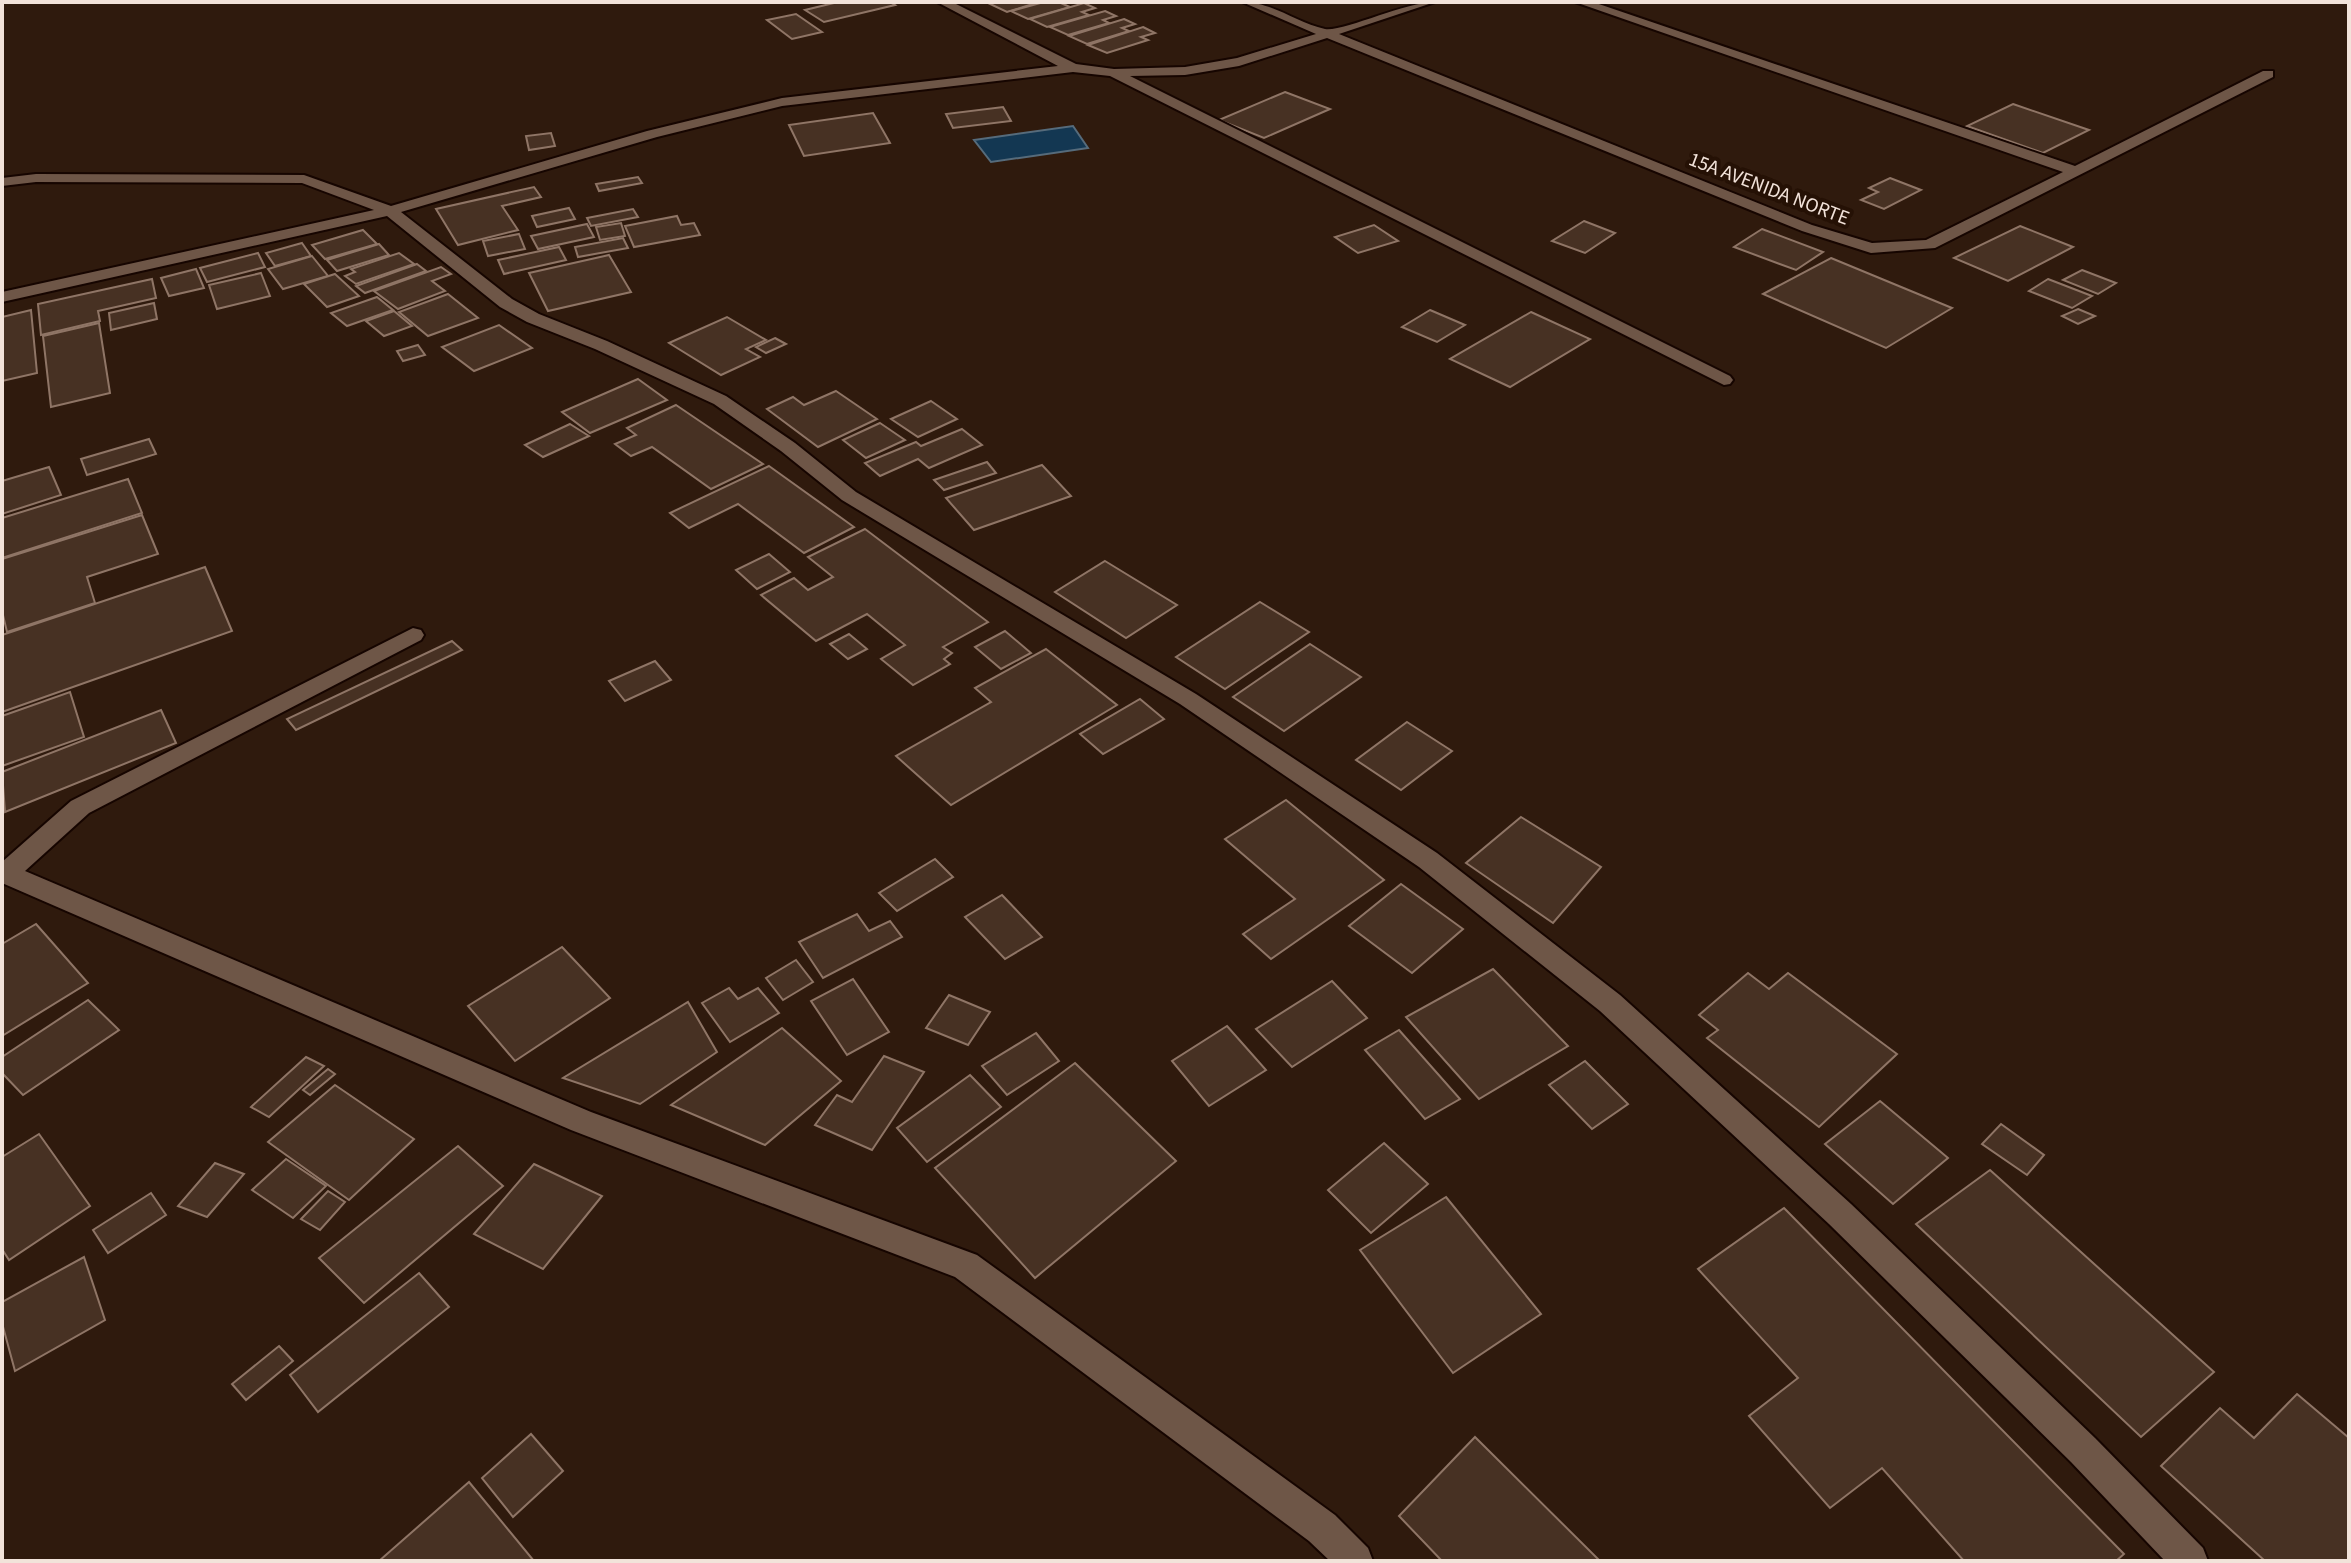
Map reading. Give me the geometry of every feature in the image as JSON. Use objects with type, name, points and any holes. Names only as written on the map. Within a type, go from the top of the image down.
[{"type":"street","points":[[943,2],[1073,68]]},
{"type":"street","name":"15A AVENIDA NORTE","points":[[1248,2],[1807,228],[1871,248],[1929,245],[2268,74]]},
{"type":"street","points":[[2,297],[390,211],[652,134],[782,102],[1073,68],[1114,73],[1185,71],[1226,64],[1331,35],[1429,2]]},
{"type":"street","points":[[1581,2],[2079,172]]},
{"type":"street","points":[[1114,73],[1724,380]]},
{"type":"street","points":[[2,182],[36,178],[304,179],[390,211],[506,303],[533,318],[601,345],[720,400],[788,447],[849,496],[1188,699],[1428,860],[1622,1013],[1840,1214],[2083,1450],[2190,1561]]},
{"type":"street","points":[[413,635],[80,807],[3,873],[581,1121],[966,1266],[1322,1528],[1355,1561]]},
{"type":"water","points":[[1073,126],[1088,148],[991,162],[974,140]]},
{"type":"building","points":[[838,2],[890,2],[895,5],[824,22],[805,10]]},
{"type":"building","points":[[986,2],[1039,2],[1007,12]]},
{"type":"building","points":[[1044,2],[1071,2],[1063,4],[1070,7],[1028,19],[1011,11]]},
{"type":"building","points":[[1084,3],[1095,8],[1082,12],[1089,15],[1047,27],[1030,19]]},
{"type":"building","points":[[1105,11],[1116,16],[1103,20],[1109,23],[1068,35],[1050,27]]},
{"type":"building","points":[[796,14],[822,32],[792,39],[767,20]]},
{"type":"building","points":[[1124,19],[1135,24],[1122,28],[1129,31],[1087,44],[1069,36]]},
{"type":"building","points":[[1143,27],[1155,33],[1141,37],[1148,40],[1107,53],[1088,45]]},
{"type":"building","points":[[1285,92],[1330,109],[1264,138],[1219,120]]},
{"type":"building","points":[[2013,104],[2089,130],[2043,153],[1967,126]]},
{"type":"building","points":[[1003,107],[1011,121],[953,128],[946,114]]},
{"type":"building","points":[[873,113],[890,143],[804,156],[789,125]]},
{"type":"building","points":[[551,133],[555,146],[529,150],[526,136]]},
{"type":"building","points":[[638,177],[642,183],[599,191],[596,184]]},
{"type":"building","points":[[1890,178],[1921,190],[1884,209],[1861,200],[1878,192],[1869,188]]},
{"type":"building","points":[[534,187],[541,197],[502,206],[518,230],[458,245],[436,209]]},
{"type":"building","points":[[569,208],[575,219],[537,227],[532,216]]},
{"type":"building","points":[[633,209],[638,217],[591,226],[587,218]]},
{"type":"building","points":[[677,216],[681,225],[694,223],[700,235],[634,247],[625,226]]},
{"type":"building","points":[[1584,221],[1615,233],[1585,253],[1552,241]]},
{"type":"building","points":[[621,223],[625,236],[600,240],[596,227]]},
{"type":"building","points":[[587,224],[594,237],[538,249],[531,236]]},
{"type":"building","points":[[1374,225],[1398,241],[1358,253],[1335,237]]},
{"type":"building","points":[[2020,226],[2073,247],[2008,281],[1954,258]]},
{"type":"building","points":[[1762,229],[1823,252],[1796,270],[1734,247]]},
{"type":"building","points":[[363,230],[377,244],[325,259],[312,245]]},
{"type":"building","points":[[519,234],[525,249],[488,256],[483,241]]},
{"type":"building","points":[[623,238],[628,248],[578,257],[575,247]]},
{"type":"building","points":[[302,243],[311,256],[275,266],[266,253]]},
{"type":"building","points":[[379,244],[389,255],[337,271],[327,260]]},
{"type":"building","points":[[559,247],[566,260],[504,274],[498,260]]},
{"type":"building","points":[[258,253],[265,267],[207,282],[200,268]]},
{"type":"building","points":[[399,253],[414,264],[356,284],[345,276],[355,272],[351,269]]},
{"type":"building","points":[[609,255],[631,292],[548,311],[529,273]]},
{"type":"building","points":[[312,256],[328,276],[283,289],[268,269]]},
{"type":"building","points":[[1831,258],[1952,308],[1886,348],[1763,294]]},
{"type":"building","points":[[417,264],[426,271],[365,293],[356,286]]},
{"type":"building","points":[[441,267],[451,274],[432,281],[445,291],[398,309],[374,291]]},
{"type":"building","points":[[196,269],[204,288],[169,296],[161,278]]},
{"type":"building","points":[[2082,270],[2116,283],[2098,294],[2063,280]]},
{"type":"building","points":[[261,273],[270,296],[217,309],[209,285]]},
{"type":"building","points":[[335,274],[359,296],[327,307],[304,284]]},
{"type":"building","points":[[152,279],[156,298],[98,311],[100,321],[41,335],[38,304]]},
{"type":"building","points":[[2048,279],[2092,296],[2072,308],[2029,291]]},
{"type":"building","points":[[448,294],[478,318],[428,336],[399,312]]},
{"type":"building","points":[[377,297],[393,310],[347,326],[331,313]]},
{"type":"building","points":[[154,303],[157,319],[111,330],[109,313]]},
{"type":"building","points":[[2078,309],[2095,316],[2078,324],[2062,316]]},
{"type":"building","points":[[31,310],[37,373],[2,381],[2,317]]},
{"type":"building","points":[[1430,310],[1465,325],[1437,342],[1402,327]]},
{"type":"building","points":[[394,311],[412,326],[384,336],[366,321]]},
{"type":"building","points":[[1531,312],[1590,339],[1510,387],[1450,359]]},
{"type":"building","points":[[727,317],[766,340],[746,349],[760,357],[721,375],[669,343]]},
{"type":"building","points":[[99,323],[110,393],[51,407],[43,336]]},
{"type":"building","points":[[499,325],[532,348],[474,371],[442,347]]},
{"type":"building","points":[[775,338],[786,344],[766,353],[756,347]]},
{"type":"building","points":[[418,345],[425,355],[403,361],[397,351]]},
{"type":"building","points":[[638,379],[667,400],[590,433],[562,412]]},
{"type":"building","points":[[836,391],[877,419],[818,447],[767,409],[793,397],[804,405]]},
{"type":"building","points":[[931,401],[957,419],[918,437],[891,419]]},
{"type":"building","points":[[676,405],[763,464],[711,489],[652,447],[631,456],[615,444],[636,435],[627,428]]},
{"type":"building","points":[[880,423],[905,440],[866,458],[843,440]]},
{"type":"building","points":[[570,424],[589,436],[543,457],[525,445]]},
{"type":"building","points":[[962,429],[982,445],[929,468],[918,459],[880,476],[865,463],[916,442],[921,446]]},
{"type":"building","points":[[149,439],[156,454],[87,475],[81,459]]},
{"type":"building","points":[[987,462],[996,473],[944,490],[934,480]]},
{"type":"building","points":[[1042,465],[1071,496],[974,530],[946,498]]},
{"type":"building","points":[[769,466],[854,527],[804,553],[738,504],[689,528],[670,513]]},
{"type":"building","points":[[49,467],[61,495],[2,514],[2,481]]},
{"type":"building","points":[[128,479],[142,513],[2,558],[2,518]]},
{"type":"building","points":[[142,515],[158,554],[87,577],[95,603],[7,632],[2,611],[2,559]]},
{"type":"building","points":[[865,529],[988,622],[943,647],[952,653],[944,659],[950,664],[913,685],[881,659],[905,645],[867,614],[816,641],[761,595],[794,578],[808,590],[833,577],[808,557]]},
{"type":"building","points":[[769,554],[790,572],[757,589],[736,570]]},
{"type":"building","points":[[1105,561],[1177,605],[1126,638],[1055,592]]},
{"type":"building","points":[[205,567],[232,631],[2,712],[2,635]]},
{"type":"building","points":[[1260,602],[1309,632],[1225,689],[1176,657]]},
{"type":"building","points":[[1005,631],[1031,653],[1001,669],[975,647]]},
{"type":"building","points":[[849,634],[867,649],[848,659],[830,644]]},
{"type":"building","points":[[452,641],[462,650],[296,730],[287,719]]},
{"type":"building","points":[[1310,644],[1361,677],[1284,731],[1233,697]]},
{"type":"building","points":[[1046,649],[1117,705],[951,805],[896,756],[991,702],[975,688]]},
{"type":"building","points":[[655,661],[671,680],[625,701],[609,681]]},
{"type":"building","points":[[70,692],[84,737],[2,766],[2,716]]},
{"type":"building","points":[[1140,699],[1164,719],[1103,754],[1080,734]]},
{"type":"building","points":[[161,710],[176,743],[5,812],[2,772]]},
{"type":"building","points":[[1407,722],[1452,751],[1401,790],[1356,760]]},
{"type":"building","points":[[1286,800],[1384,880],[1271,959],[1243,934],[1295,899],[1225,839]]},
{"type":"building","points":[[1521,817],[1601,867],[1553,923],[1466,863]]},
{"type":"building","points":[[935,859],[953,877],[897,911],[879,893]]},
{"type":"building","points":[[1401,884],[1463,929],[1412,973],[1349,926]]},
{"type":"building","points":[[1002,895],[1042,937],[1005,959],[965,917]]},
{"type":"building","points":[[857,914],[869,931],[890,921],[902,937],[823,978],[799,942]]},
{"type":"building","points":[[36,924],[88,983],[2,1036],[2,944]]},
{"type":"building","points":[[562,947],[610,998],[515,1061],[468,1006]]},
{"type":"building","points":[[796,960],[813,982],[783,1000],[766,978]]},
{"type":"building","points":[[1493,969],[1568,1046],[1479,1099],[1406,1017]]},
{"type":"building","points":[[1748,973],[1769,989],[1788,973],[1897,1054],[1819,1127],[1707,1038],[1718,1030],[1699,1015]]},
{"type":"building","points":[[853,979],[889,1032],[847,1055],[811,1001]]},
{"type":"building","points":[[1332,981],[1367,1018],[1292,1067],[1256,1029]]},
{"type":"building","points":[[729,988],[738,999],[758,988],[779,1013],[730,1042],[702,1003]]},
{"type":"building","points":[[949,995],[990,1012],[968,1045],[926,1028]]},
{"type":"building","points":[[88,1000],[119,1030],[23,1095],[2,1073],[2,1057]]},
{"type":"building","points":[[688,1002],[717,1052],[640,1104],[563,1078]]},
{"type":"building","points":[[1227,1026],[1266,1070],[1209,1106],[1172,1061]]},
{"type":"building","points":[[782,1028],[841,1081],[765,1145],[671,1105]]},
{"type":"building","points":[[1399,1030],[1460,1099],[1425,1119],[1365,1050]]},
{"type":"building","points":[[1036,1033],[1059,1061],[1007,1095],[982,1066]]},
{"type":"building","points":[[884,1056],[924,1072],[872,1150],[815,1125],[837,1095],[852,1102]]},
{"type":"building","points":[[306,1057],[324,1066],[269,1117],[251,1107]]},
{"type":"building","points":[[1585,1061],[1628,1104],[1592,1129],[1549,1085]]},
{"type":"building","points":[[1075,1063],[1176,1161],[1035,1278],[935,1168]]},
{"type":"building","points":[[328,1069],[335,1074],[310,1095],[303,1090]]},
{"type":"building","points":[[970,1075],[1001,1107],[927,1162],[897,1128]]},
{"type":"building","points":[[335,1085],[414,1139],[349,1200],[268,1142]]},
{"type":"building","points":[[1880,1101],[1948,1158],[1893,1204],[1825,1144]]},
{"type":"building","points":[[2001,1124],[2044,1155],[2027,1175],[1982,1144]]},
{"type":"building","points":[[39,1134],[90,1206],[9,1260],[2,1249],[2,1157]]},
{"type":"building","points":[[1384,1143],[1428,1184],[1371,1233],[1328,1190]]},
{"type":"building","points":[[458,1146],[503,1186],[364,1303],[319,1258]]},
{"type":"building","points":[[286,1159],[326,1186],[293,1218],[252,1190]]},
{"type":"building","points":[[215,1163],[244,1174],[207,1217],[178,1206]]},
{"type":"building","points":[[534,1164],[602,1196],[543,1269],[474,1234]]},
{"type":"building","points":[[1990,1170],[2214,1372],[2141,1437],[1916,1224]]},
{"type":"building","points":[[328,1191],[345,1202],[320,1230],[301,1219]]},
{"type":"building","points":[[151,1193],[166,1215],[108,1253],[93,1230]]},
{"type":"building","points":[[1446,1197],[1541,1314],[1453,1373],[1360,1250]]},
{"type":"building","points":[[1784,1208],[2124,1554],[2116,1561],[1964,1561],[1882,1468],[1830,1508],[1749,1416],[1798,1378],[1698,1269]]},
{"type":"building","points":[[84,1257],[105,1320],[15,1371],[2,1323],[2,1302]]},
{"type":"building","points":[[419,1273],[449,1307],[318,1412],[290,1375]]},
{"type":"building","points":[[279,1346],[293,1361],[246,1400],[232,1384]]},
{"type":"building","points":[[2297,1394],[2349,1438],[2349,1561],[2265,1561],[2161,1466],[2220,1408],[2254,1438]]},
{"type":"building","points":[[531,1434],[563,1471],[513,1517],[482,1478]]},
{"type":"building","points":[[1475,1437],[1600,1561],[1442,1561],[1399,1516]]},
{"type":"building","points":[[469,1482],[534,1561],[379,1561]]}]
